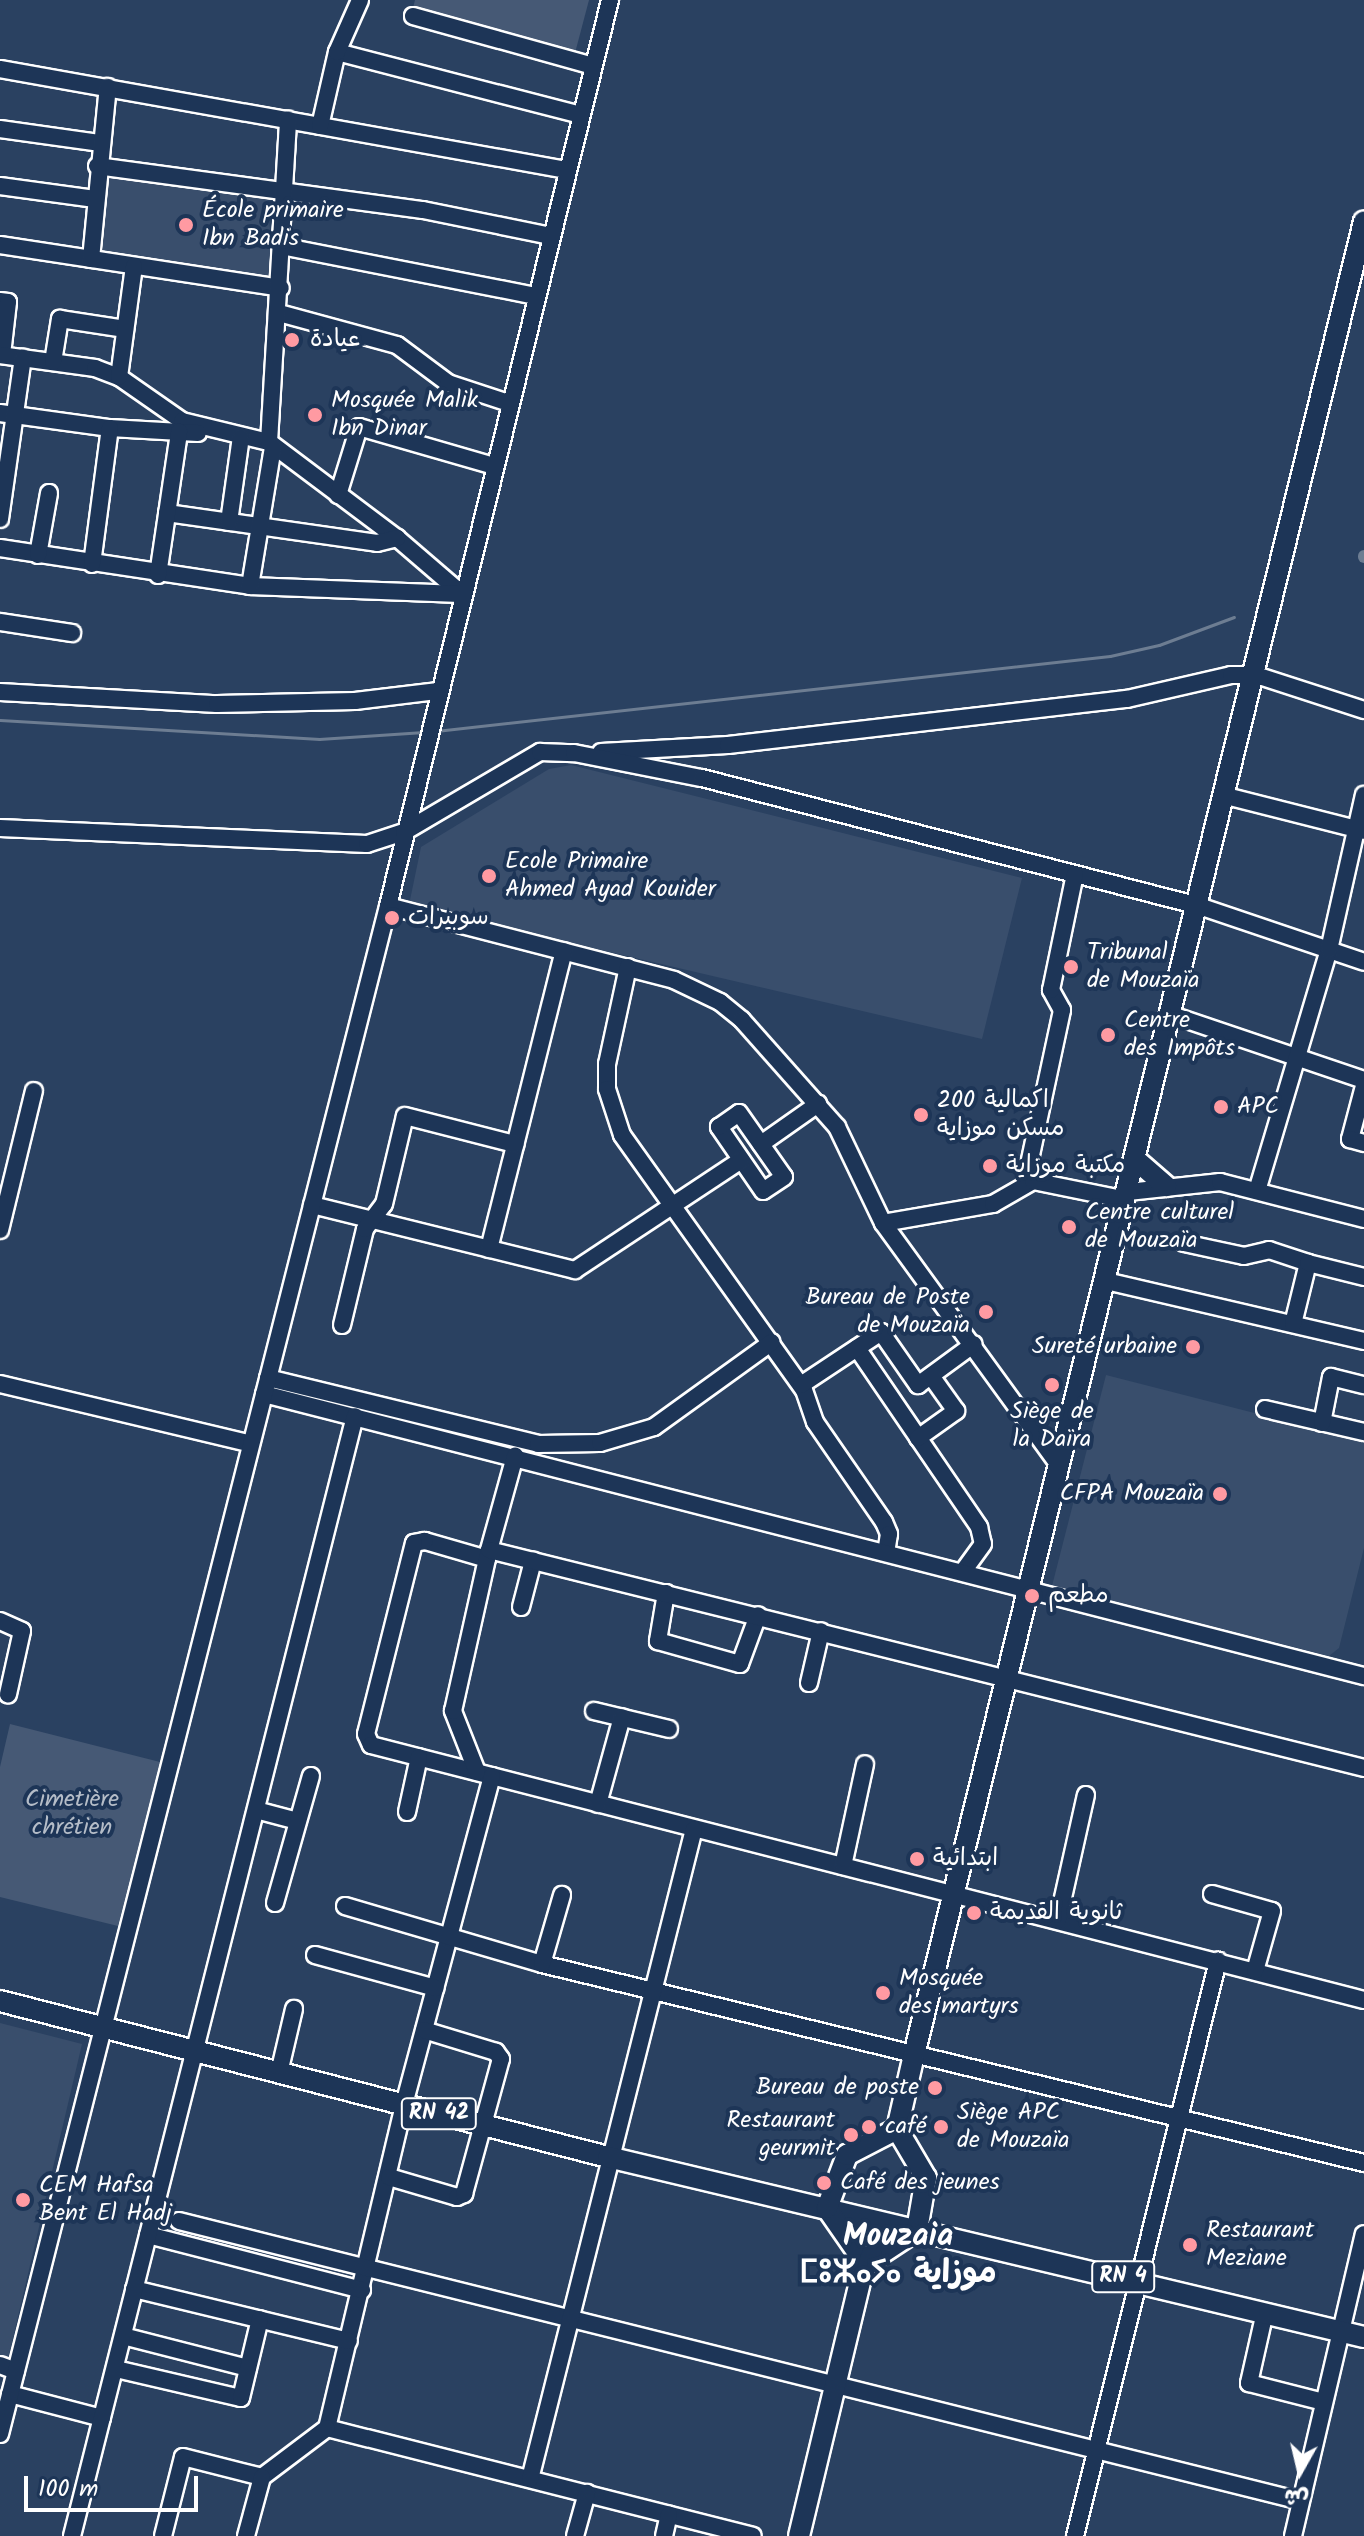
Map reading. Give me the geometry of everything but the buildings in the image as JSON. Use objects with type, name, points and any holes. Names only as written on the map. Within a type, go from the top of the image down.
[{"type":"main road","points":[[897,2129],[847,2155],[827,2208],[868,2240],[917,2230],[926,2178],[897,2129],[1256,675],[1364,221]]},
{"type":"main road","points":[[1136,1160],[1166,1186]]},
{"type":"main road","name":"RN 42","points":[[0,2001],[608,2157],[827,2208],[868,2240]]},
{"type":"main road","name":"RN 4","points":[[868,2240],[917,2230],[1135,2279],[1364,2337]]},
{"type":"main road","points":[[799,2536],[838,2385],[868,2240]]},
{"type":"street","points":[[320,126],[337,52],[360,0]]},
{"type":"street","points":[[0,2434],[10,2394],[8,2368],[103,2028],[388,906],[433,711],[610,0]]},
{"type":"street","points":[[413,16],[593,66]]},
{"type":"street","points":[[337,52],[581,115]]},
{"type":"street","points":[[0,69],[567,170]]},
{"type":"street","points":[[91,259],[99,143],[108,87]]},
{"type":"street","points":[[250,586],[261,529],[271,445],[288,120]]},
{"type":"street","points":[[0,129],[99,143]]},
{"type":"street","points":[[97,166],[423,210],[551,236]]},
{"type":"street","points":[[0,186],[95,199]]},
{"type":"street","points":[[0,245],[281,288]]},
{"type":"street","points":[[281,246],[536,296]]},
{"type":"street","points":[[119,377],[134,266]]},
{"type":"street","points":[[0,301],[8,302],[1,355],[53,362],[119,377],[182,421],[216,433]]},
{"type":"street","points":[[279,313],[397,345],[448,383],[509,403]]},
{"type":"street","points":[[53,362],[60,319],[125,329]]},
{"type":"street","points":[[0,519],[8,414],[23,358]]},
{"type":"street","points":[[8,414],[110,428],[216,433],[271,445],[397,538],[462,594]]},
{"type":"street","points":[[338,495],[359,427],[494,466]]},
{"type":"street","points":[[92,564],[110,428]]},
{"type":"street","points":[[158,575],[179,432]]},
{"type":"street","points":[[229,522],[241,437]]},
{"type":"street","points":[[38,555],[49,493]]},
{"type":"street","points":[[167,513],[261,529],[377,543],[397,538]]},
{"type":"street","points":[[0,548],[158,575],[250,586],[462,594]]},
{"type":"street","points":[[0,622],[72,633]]},
{"type":"street","points":[[0,828],[367,844],[404,832],[509,766],[540,752],[728,745],[1127,699],[1231,675],[1256,675],[1364,710]]},
{"type":"street","points":[[0,692],[217,704],[355,701],[438,691]]},
{"type":"street","points":[[574,753],[702,778],[1199,906],[1364,962]]},
{"type":"street","points":[[1257,1191],[1329,950],[1360,830],[1364,795]]},
{"type":"street","points":[[1226,796],[1360,830]]},
{"type":"street","points":[[1025,1183],[1062,1010],[1051,990],[1075,874]]},
{"type":"street","points":[[388,906],[674,980],[720,1002],[761,1038],[818,1104],[855,1157],[883,1223],[974,1344],[1060,1467]]},
{"type":"street","points":[[489,1249],[564,951]]},
{"type":"street","points":[[628,967],[607,1064],[607,1089],[622,1135],[801,1385],[815,1422],[884,1522],[889,1534],[886,1552]]},
{"type":"street","points":[[1172,1015],[1296,1055],[1364,1083],[1350,1139],[1364,1143]]},
{"type":"street","points":[[0,1230],[34,1091]]},
{"type":"street","points":[[761,1144],[818,1104]]},
{"type":"street","points":[[739,1113],[761,1144],[784,1177],[763,1191],[719,1127],[739,1113]]},
{"type":"street","points":[[342,1325],[370,1218],[384,1204],[405,1116],[515,1144]]},
{"type":"street","points":[[0,1157],[17,1161]]},
{"type":"street","points":[[312,1205],[566,1269],[586,1268],[741,1160]]},
{"type":"street","points":[[883,1223],[993,1204],[1025,1183],[1041,1181],[1127,1196],[1166,1186],[1211,1181],[1364,1219]]},
{"type":"street","points":[[1184,1243],[1244,1256],[1269,1250],[1364,1277]]},
{"type":"street","points":[[1293,1324],[1308,1263]]},
{"type":"street","points":[[1106,1281],[1364,1341]]},
{"type":"street","points":[[801,1385],[881,1332],[918,1385],[974,1344]]},
{"type":"street","points":[[266,1386],[538,1444],[600,1443],[654,1427],[772,1342]]},
{"type":"street","points":[[857,1348],[982,1536],[963,1572]]},
{"type":"street","points":[[918,1438],[956,1411],[931,1376]]},
{"type":"street","points":[[1322,1423],[1331,1377],[1364,1385]]},
{"type":"street","points":[[0,1384],[251,1444]]},
{"type":"street","points":[[266,1386],[355,1416],[1363,1673]]},
{"type":"street","points":[[1265,1409],[1364,1432]]},
{"type":"street","points":[[72,2536],[355,1416]]},
{"type":"street","points":[[246,2536],[262,2477],[327,2428],[368,2270],[404,2105],[449,1941],[484,1774],[453,1711],[488,1555],[515,1456]]},
{"type":"street","points":[[1364,1768],[758,1615],[533,1561],[425,1541],[414,1543],[366,1734],[371,1745],[1364,2000]]},
{"type":"street","points":[[521,1607],[533,1561]]},
{"type":"street","points":[[666,1593],[658,1641],[740,1664],[758,1615]]},
{"type":"street","points":[[0,1621],[22,1631],[8,1694]]},
{"type":"street","points":[[809,1683],[821,1631]]},
{"type":"street","points":[[594,1711],[669,1729]]},
{"type":"street","points":[[598,1804],[622,1717]]},
{"type":"street","points":[[407,1812],[419,1757]]},
{"type":"street","points":[[843,1866],[865,1764]]},
{"type":"street","points":[[275,1903],[311,1776]]},
{"type":"street","points":[[1058,1920],[1086,1795]]},
{"type":"street","points":[[256,1810],[298,1821]]},
{"type":"street","points":[[530,2479],[608,2157],[694,1829]]},
{"type":"street","points":[[1212,1894],[1272,1911],[1255,1971]]},
{"type":"street","points":[[542,1964],[562,1895]]},
{"type":"street","points":[[345,1906],[449,1941],[1364,2163]]},
{"type":"street","points":[[315,1955],[436,1988]]},
{"type":"street","points":[[1075,2536],[1135,2279],[1218,1961]]},
{"type":"street","points":[[279,2073],[294,2009]]},
{"type":"street","points":[[389,2177],[457,2197],[464,2194],[501,2059],[496,2052],[424,2030]]},
{"type":"street","points":[[179,2221],[1300,2501]]},
{"type":"street","points":[[1293,2536],[1364,2234]]},
{"type":"street","points":[[148,2235],[362,2290]]},
{"type":"street","points":[[134,2289],[349,2341]]},
{"type":"street","points":[[1265,2312],[1249,2383],[1324,2402]]},
{"type":"street","points":[[116,2369],[241,2398],[260,2319]]},
{"type":"street","points":[[123,2336],[248,2368]]},
{"type":"street","points":[[10,2394],[102,2418]]},
{"type":"street","points":[[327,2428],[753,2536]]},
{"type":"street","points":[[163,2536],[183,2457],[262,2477]]},
{"type":"street","points":[[575,2536],[587,2493]]},
{"type":"street","points":[[664,2536],[669,2515]]},
{"type":"shaded area","name":"École primaire Ibn Badis","points":[[108,173],[267,194],[274,277],[265,281],[98,255]]},
{"type":"shaded area","points":[[571,765],[1022,878],[982,1039],[409,905],[421,847],[549,769]]},
{"type":"shaded area","name":"CFPA Mouzaïa","points":[[1106,1375],[1364,1441],[1364,1548],[1339,1648],[1329,1656],[1052,1586]]},
{"type":"shaded area","name":"CEM Hafsa Bent El Hadj","points":[[0,2023],[82,2044],[8,2359],[0,2356]]},
{"type":"green space","points":[[415,0],[589,0],[575,53],[413,8]]},
{"type":"green space","name":"Cimetière chrétien","points":[[10,1724],[160,1762],[118,1926],[0,1897],[0,1767]]},
{"type":"waterway","points":[[436,731],[1110,656],[1159,645],[1234,617]]},
{"type":"waterway","points":[[0,720],[319,739],[424,732]]},
{"type":"place","name":"École primaire Ibn Badis","points":[[186,225]]},
{"type":"place","name":"عيادة","points":[[292,340]]},
{"type":"place","name":"Mosquée Malik Ibn Dinar","points":[[315,415]]},
{"type":"place","name":"Ecole Primaire Ahmed Ayad Kouider","points":[[489,876]]},
{"type":"place","name":"سوبيرات","points":[[392,918]]},
{"type":"place","name":"Tribunal de Mouzaïa","points":[[1071,967]]},
{"type":"place","name":"Centre des Impôts","points":[[1108,1035]]},
{"type":"place","name":"APC","points":[[1221,1107]]},
{"type":"place","name":"اكمالية 200 مسكن موزاية","points":[[921,1115]]},
{"type":"place","name":"مكتبة موزاية","points":[[990,1166]]},
{"type":"place","name":"Centre culturel de Mouzaïa","points":[[1069,1227]]},
{"type":"place","name":"Bureau de Poste de Mouzaïa","points":[[986,1312]]},
{"type":"place","name":"Sureté urbaine","points":[[1193,1347]]},
{"type":"place","name":"Siège de la Daïra","points":[[1052,1385]]},
{"type":"place","name":"CFPA Mouzaïa","points":[[1220,1494]]},
{"type":"place","name":"مطعم","points":[[1032,1596]]},
{"type":"place","name":"ابتدائية","points":[[917,1859]]},
{"type":"place","name":"ثانوية القديمة","points":[[974,1913]]},
{"type":"place","name":"Mosquée des martyrs","points":[[883,1993]]},
{"type":"place","name":"Bureau de poste","points":[[935,2088]]},
{"type":"place","name":"café","points":[[869,2127]]},
{"type":"place","name":"Siège APC de Mouzaïa","points":[[941,2127]]},
{"type":"place","name":"Restaurant geurmit","points":[[851,2135]]},
{"type":"place","name":"Café des jeunes","points":[[824,2183]]},
{"type":"place","name":"CEM Hafsa Bent El Hadj","points":[[23,2200]]},
{"type":"place","name":"Restaurant Meziane","points":[[1190,2245]]},
{"type":"district","name":"Mouzaia ⵎⵓⵣⴰⵢⴰ موزاية","points":[[898,2256]]}]
